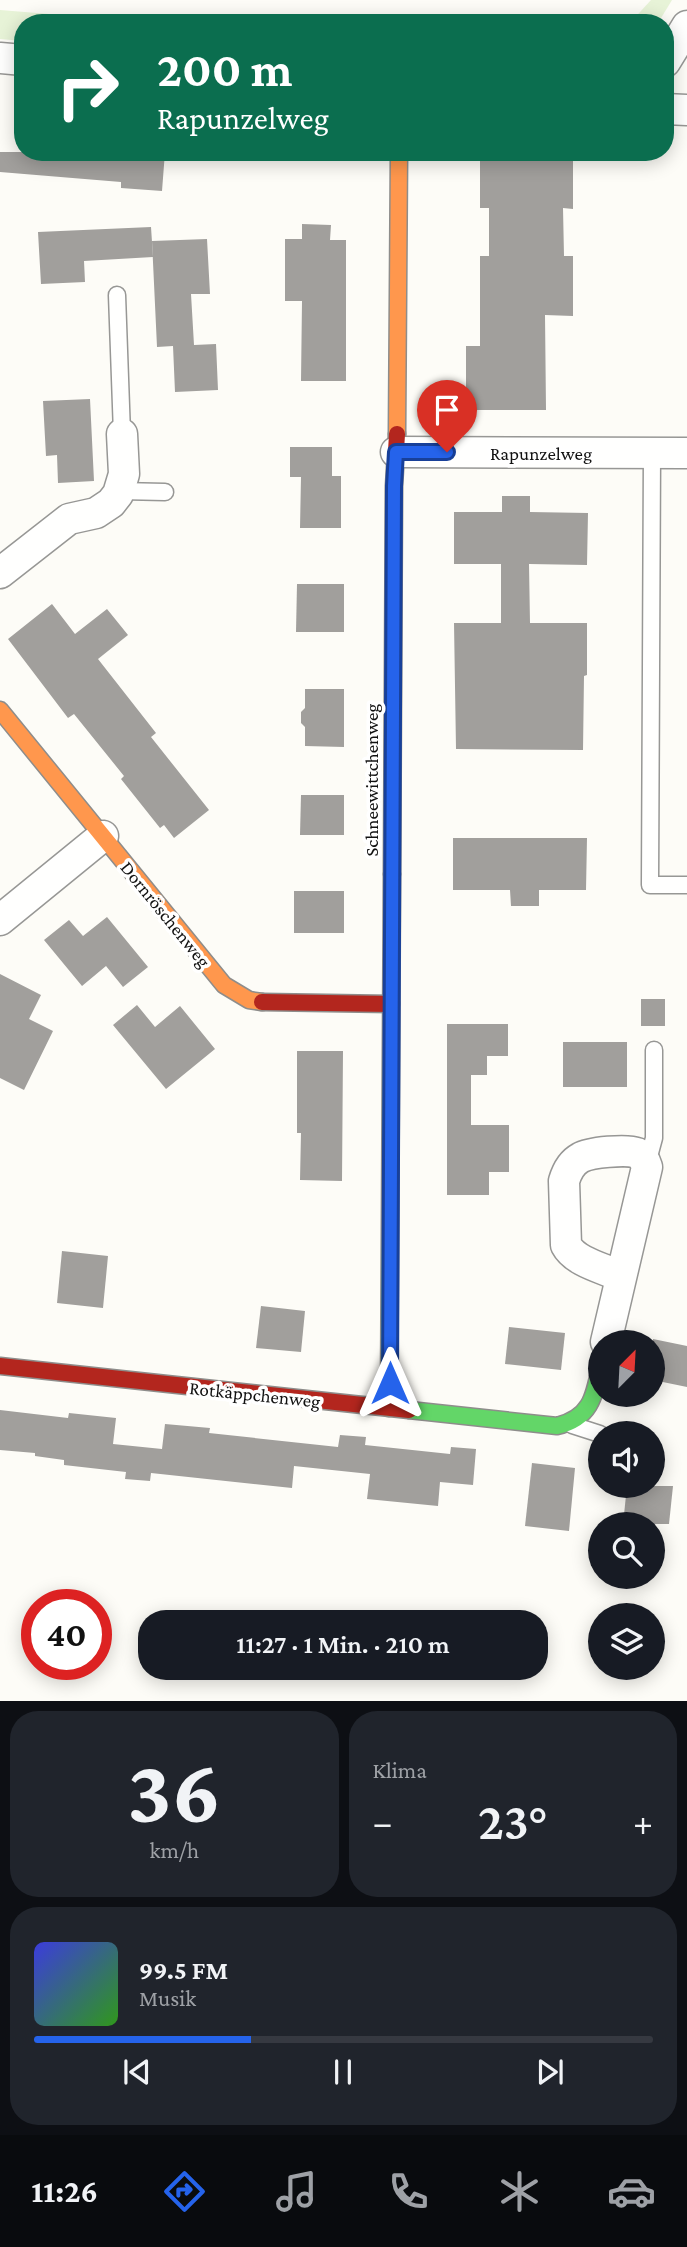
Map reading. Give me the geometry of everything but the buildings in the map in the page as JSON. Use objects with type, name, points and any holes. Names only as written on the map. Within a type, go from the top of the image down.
[{"type":"street","points":[[674,47],[687,26]]},
{"type":"street","name":"Schneewittchenweg","points":[[390,1408],[394,486],[399,161]]},
{"type":"street","points":[[0,573],[69,519],[84,517],[104,509],[120,491],[124,474],[122,434]]},
{"type":"street","name":"Rapunzelweg","points":[[396,452],[687,453]]},
{"type":"street","name":"Dornröschenweg","points":[[0,710],[224,985],[249,1000],[265,1003],[391,1004]]},
{"type":"street","points":[[0,920],[103,836]]},
{"type":"street","points":[[609,1330],[647,1167],[645,1159],[637,1153],[594,1153],[582,1156],[567,1170],[564,1181],[564,1237],[569,1252],[620,1276]]},
{"type":"street","name":"Rotkäppchenweg","points":[[0,1366],[557,1426],[570,1424]]},
{"type":"street","points":[[570,1424],[581,1417],[588,1407]]},
{"type":"lane","points":[[117,295],[122,434]]},
{"type":"lane","points":[[652,453],[650,885],[687,885]]},
{"type":"lane","points":[[120,491],[165,492]]},
{"type":"lane","points":[[647,1167],[654,1138],[654,1050]]},
{"type":"lane","points":[[570,1424],[588,1430]]},
{"type":"green space","points":[[651,0],[672,0],[663,14],[638,14]]},
{"type":"green space","points":[[0,10],[49,14],[14,14],[14,40],[0,39]]},
{"type":"traffic: fast","points":[[389,1408],[392,874]]},
{"type":"traffic: fast","points":[[409,1410],[557,1426],[577,1418],[588,1406]]},
{"type":"traffic: slow","points":[[397,434],[399,161]]},
{"type":"traffic: slow","points":[[0,710],[224,985],[249,1000],[262,1002]]},
{"type":"traffic: jam","points":[[392,874],[394,486],[397,434]]},
{"type":"traffic: jam","points":[[262,1002],[391,1004]]},
{"type":"traffic: jam","points":[[0,1366],[409,1410]]},
{"type":"route","points":[[390,1383],[396,452],[447,452]]}]
